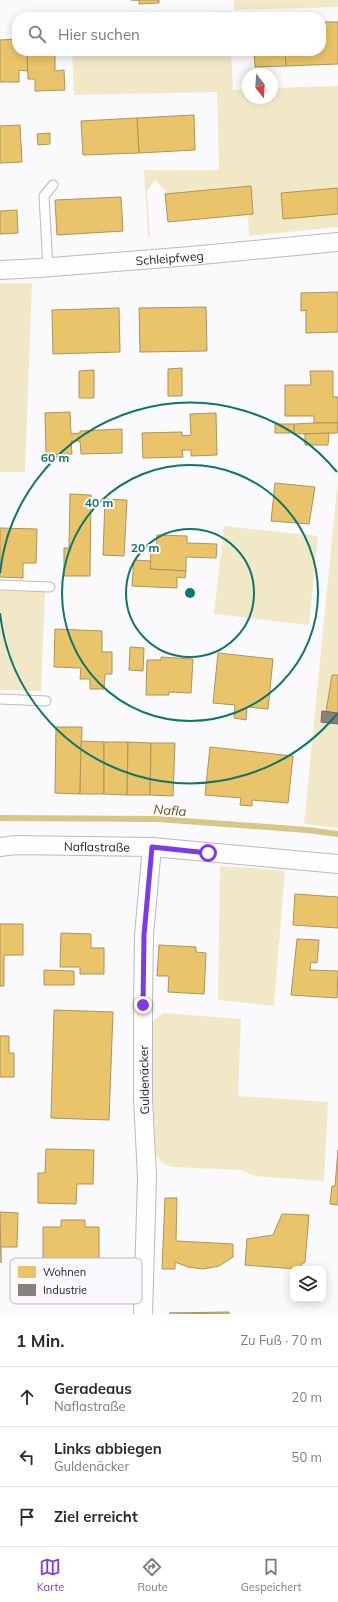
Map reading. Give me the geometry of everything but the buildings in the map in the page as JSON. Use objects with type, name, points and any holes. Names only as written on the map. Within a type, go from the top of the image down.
[{"type":"street","name":"Schleipfweg","points":[[0,270],[48,268],[338,242]]},
{"type":"street","name":"Naflastraße","points":[[0,847],[16,845],[152,847],[338,864]]},
{"type":"street","name":"Guldenäcker","points":[[143,1314],[147,1177],[143,1099],[144,935],[152,847]]},
{"type":"lane","points":[[48,268],[44,196],[53,186]]},
{"type":"lane","points":[[0,585],[50,587]]},
{"type":"lane","points":[[0,699],[46,701]]},
{"type":"shaded area","points":[[234,0],[338,0],[338,7],[234,10]]},
{"type":"shaded area","points":[[230,11],[230,12],[207,12]]},
{"type":"shaded area","points":[[72,56],[231,56],[233,90],[242,89],[242,104],[278,104],[278,88],[338,86],[338,227],[249,236],[248,215],[253,214],[250,186],[165,194],[165,190],[155,180],[147,191],[150,237],[148,237],[144,170],[219,170],[217,92],[74,95]]},
{"type":"shaded area","points":[[0,283],[32,283],[25,472],[0,472]]},
{"type":"shaded area","points":[[338,478],[338,828],[304,824]]},
{"type":"shaded area","points":[[224,526],[318,536],[309,625],[214,614]]},
{"type":"shaded area","points":[[0,591],[45,592],[41,691],[0,690]]},
{"type":"shaded area","points":[[220,866],[285,870],[274,1006],[218,1000]]},
{"type":"shaded area","points":[[163,1013],[241,1019],[238,1096],[328,1102],[324,1181],[254,1176],[241,1170],[172,1167],[162,1163],[156,1155],[149,1025]]},
{"type":"waterway","name":"Nafla","points":[[0,818],[157,819],[307,830],[338,834]]},
{"type":"route","points":[[143,1005],[144,935],[152,847],[208,853]]}]
